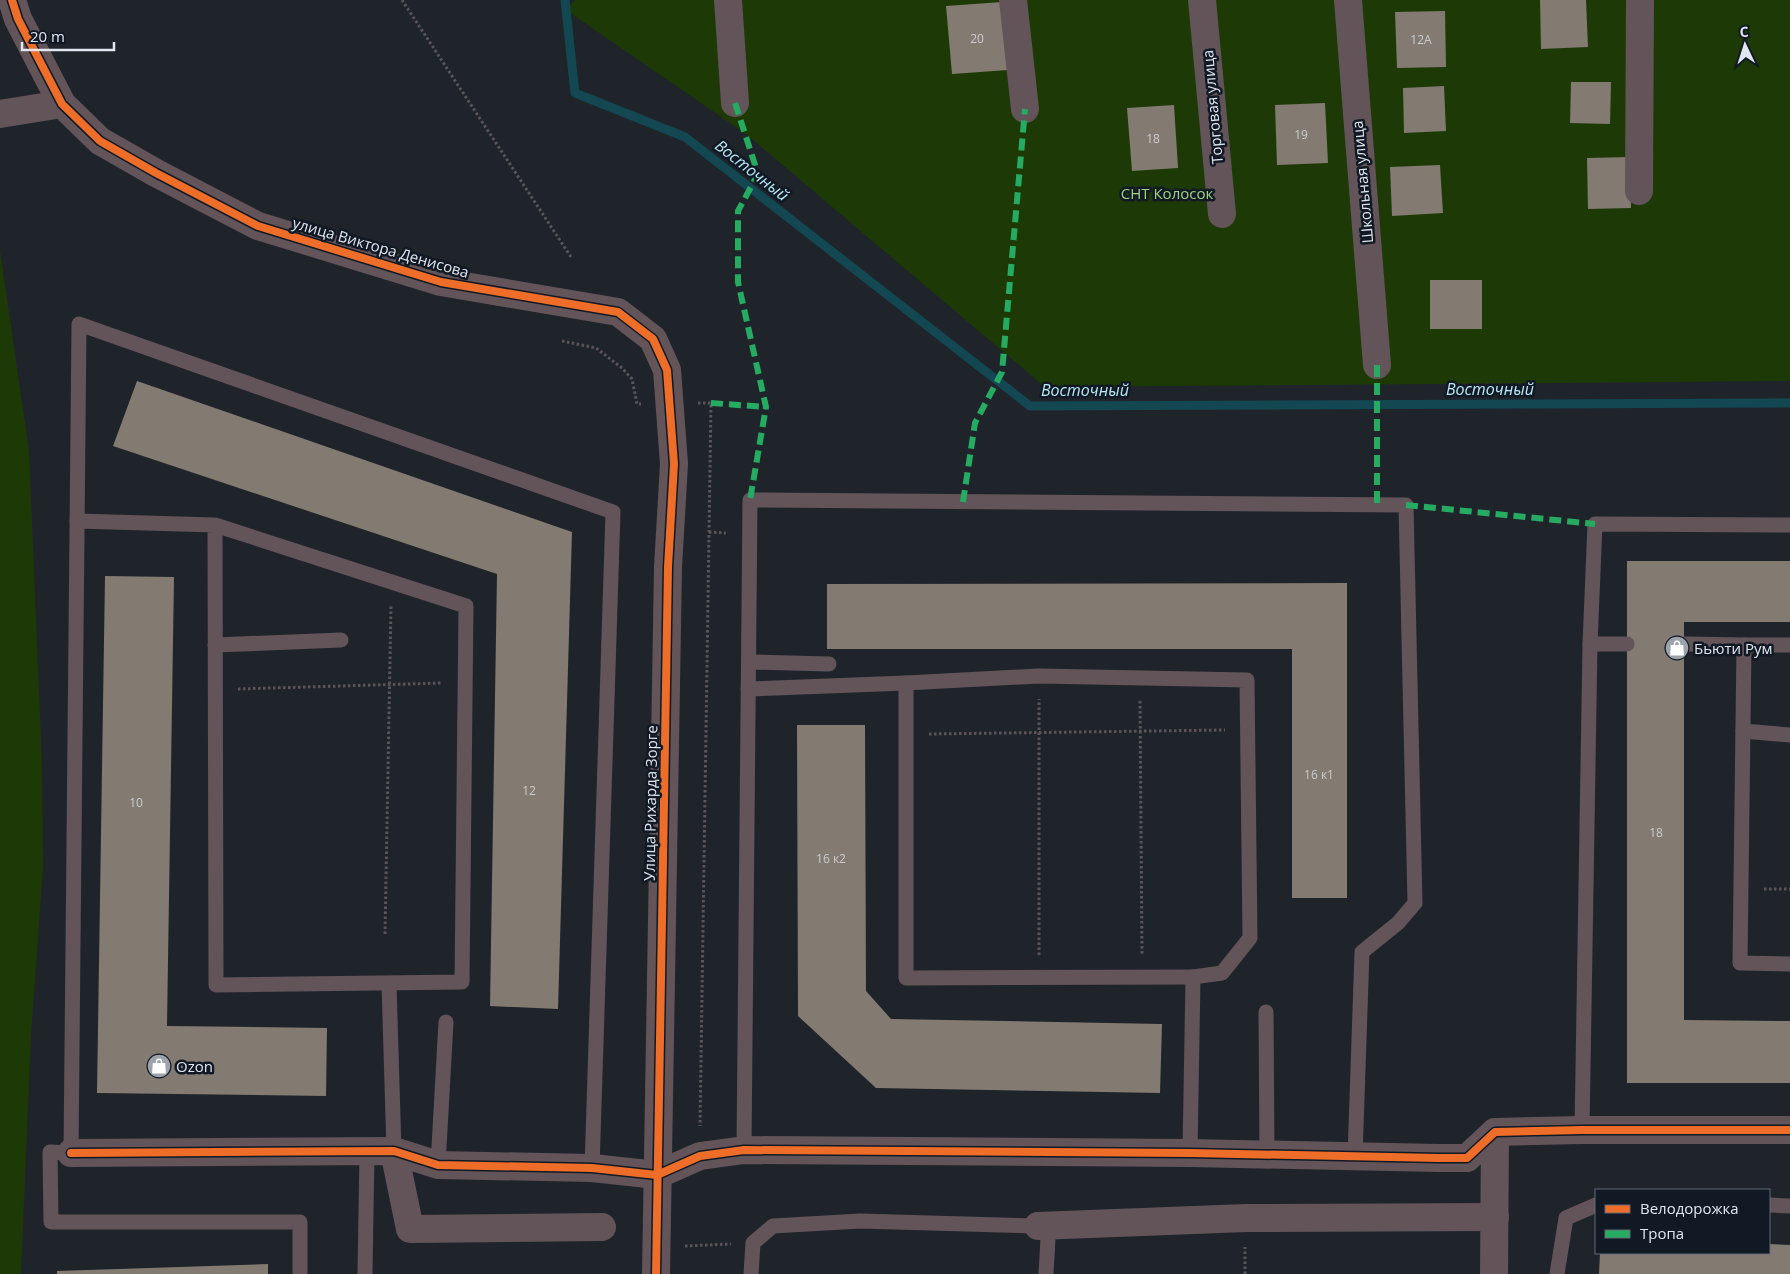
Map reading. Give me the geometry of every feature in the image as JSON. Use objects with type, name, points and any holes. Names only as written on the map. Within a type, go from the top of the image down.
[{"type":"street","name":"улица Виктора Денисова","points":[[12,0],[18,19],[62,104],[100,141],[156,173],[258,226],[441,282],[618,312],[653,339],[667,370],[671,432]]},
{"type":"street","points":[[728,0],[735,102]]},
{"type":"street","points":[[1013,0],[1025,109]]},
{"type":"street","name":"Торговая улица","points":[[1202,0],[1222,214]]},
{"type":"street","name":"Школьная улица","points":[[1348,0],[1377,365]]},
{"type":"street","points":[[1639,191],[1640,0]]},
{"type":"street","points":[[0,114],[62,104]]},
{"type":"street","name":"Улица Рихарда Зорге","points":[[657,1175],[668,567],[674,464],[671,432]]},
{"type":"street","points":[[71,1153],[394,1151],[438,1165],[592,1168],[657,1175],[700,1156],[744,1150],[1190,1153],[1467,1158],[1496,1132],[1790,1130]]},
{"type":"street","points":[[1494,1274],[1496,1132]]},
{"type":"street","points":[[394,1151],[410,1229],[602,1227]]},
{"type":"street","points":[[656,1274],[657,1175]]},
{"type":"street","points":[[1038,1226],[1246,1218],[1494,1217]]},
{"type":"lane","points":[[300,1274],[300,1222],[51,1222],[50,1152],[71,1153],[79,324],[613,512],[592,1168]]},
{"type":"lane","points":[[744,1150],[750,500],[1406,505],[1415,903],[1398,923],[1362,952],[1355,1157]]},
{"type":"lane","points":[[77,521],[215,525],[466,606],[462,982],[216,985],[215,525]]},
{"type":"lane","points":[[1582,1130],[1590,644],[1595,524],[1790,525]]},
{"type":"lane","points":[[215,645],[341,640]]},
{"type":"lane","points":[[1590,644],[1627,644]]},
{"type":"lane","points":[[1685,644],[1790,646]]},
{"type":"lane","points":[[1744,645],[1740,963],[1790,964]]},
{"type":"lane","points":[[749,662],[830,664]]},
{"type":"lane","points":[[748,689],[1039,676],[1247,680],[1250,938],[1222,973],[1193,977],[1143,978],[906,978],[906,683]]},
{"type":"lane","points":[[1743,731],[1790,735]]},
{"type":"lane","points":[[1190,1153],[1193,977]]},
{"type":"lane","points":[[389,984],[394,1151]]},
{"type":"lane","points":[[1266,1012],[1267,1155]]},
{"type":"lane","points":[[438,1165],[446,1022]]},
{"type":"lane","points":[[365,1274],[367,1152]]},
{"type":"lane","points":[[1556,1274],[1566,1218],[1595,1205]]},
{"type":"lane","points":[[1770,1205],[1790,1206]]},
{"type":"lane","points":[[751,1274],[753,1243],[773,1226],[860,1220],[1038,1226],[1048,1238],[1046,1274]]},
{"type":"path","points":[[402,0],[571,257]]},
{"type":"path","points":[[385,934],[392,582]]},
{"type":"path","points":[[1039,676],[1039,978]]},
{"type":"path","points":[[1140,678],[1143,978]]},
{"type":"path","points":[[215,689],[465,683]]},
{"type":"path","points":[[906,734],[1248,730]]},
{"type":"green space","name":"СНТ Колосок","points":[[575,0],[1790,0],[1790,381],[1045,387],[746,134],[566,10]]},
{"type":"green space","points":[[0,251],[29,451],[42,765],[43,869],[31,1033],[21,1274],[0,1274]]},
{"type":"building","points":[[1540,0],[1586,0],[1588,47],[1541,49]]},
{"type":"building","points":[[1002,2],[1008,70],[952,74],[946,6]]},
{"type":"building","points":[[1445,11],[1446,67],[1397,68],[1395,12]]},
{"type":"building","points":[[1571,82],[1611,82],[1610,124],[1570,123]]},
{"type":"building","points":[[1444,86],[1446,131],[1404,133],[1403,88]]},
{"type":"building","points":[[1325,103],[1328,163],[1277,165],[1275,105]]},
{"type":"building","points":[[1174,105],[1178,168],[1132,171],[1127,108]]},
{"type":"building","points":[[1630,157],[1631,208],[1588,209],[1587,158]]},
{"type":"building","points":[[1440,165],[1443,213],[1392,216],[1390,167]]},
{"type":"building","points":[[1430,280],[1482,280],[1482,329],[1430,329]]},
{"type":"building","points":[[137,381],[572,532],[558,1009],[490,1006],[497,574],[113,446]]},
{"type":"building","points":[[1627,561],[1790,561],[1790,622],[1684,622],[1684,1020],[1790,1021],[1790,1083],[1627,1083]]},
{"type":"building","points":[[105,576],[174,577],[167,1026],[327,1028],[326,1096],[97,1093]]},
{"type":"building","points":[[1347,583],[1347,898],[1292,898],[1292,649],[827,649],[827,584]]},
{"type":"building","points":[[797,725],[865,725],[866,991],[891,1019],[1162,1024],[1160,1093],[876,1088],[798,1016]]},
{"type":"building","points":[[1770,1244],[1790,1245],[1790,1274],[1599,1274],[1600,1254],[1770,1254]]},
{"type":"building","points":[[268,1264],[268,1274],[57,1274],[57,1271]]},
{"type":"waterway","name":"Восточный","points":[[565,0],[575,93],[685,137],[1030,406],[1790,403]]},
{"type":"marked path","points":[[735,103],[758,174],[738,211],[738,282],[766,407],[750,500]]},
{"type":"marked path","points":[[963,502],[975,423],[1002,372],[1025,109]]},
{"type":"marked path","points":[[1377,365],[1377,505]]},
{"type":"marked path","points":[[711,403],[766,407]]},
{"type":"marked path","points":[[1406,505],[1595,524]]},
{"type":"cycle path","points":[[12,0],[18,19],[62,104],[100,141],[156,173],[258,226],[441,282],[618,312],[653,339],[667,370],[674,464],[668,567],[656,1274]]},
{"type":"cycle path","points":[[71,1153],[394,1151],[438,1165],[592,1168],[657,1175],[700,1156],[744,1150],[1190,1153],[1467,1158],[1495,1132],[1790,1130]]},
{"type":"place","name":"Бьюти Рум","points":[[1677,648]]},
{"type":"place","name":"Ozon","points":[[159,1066]]}]
